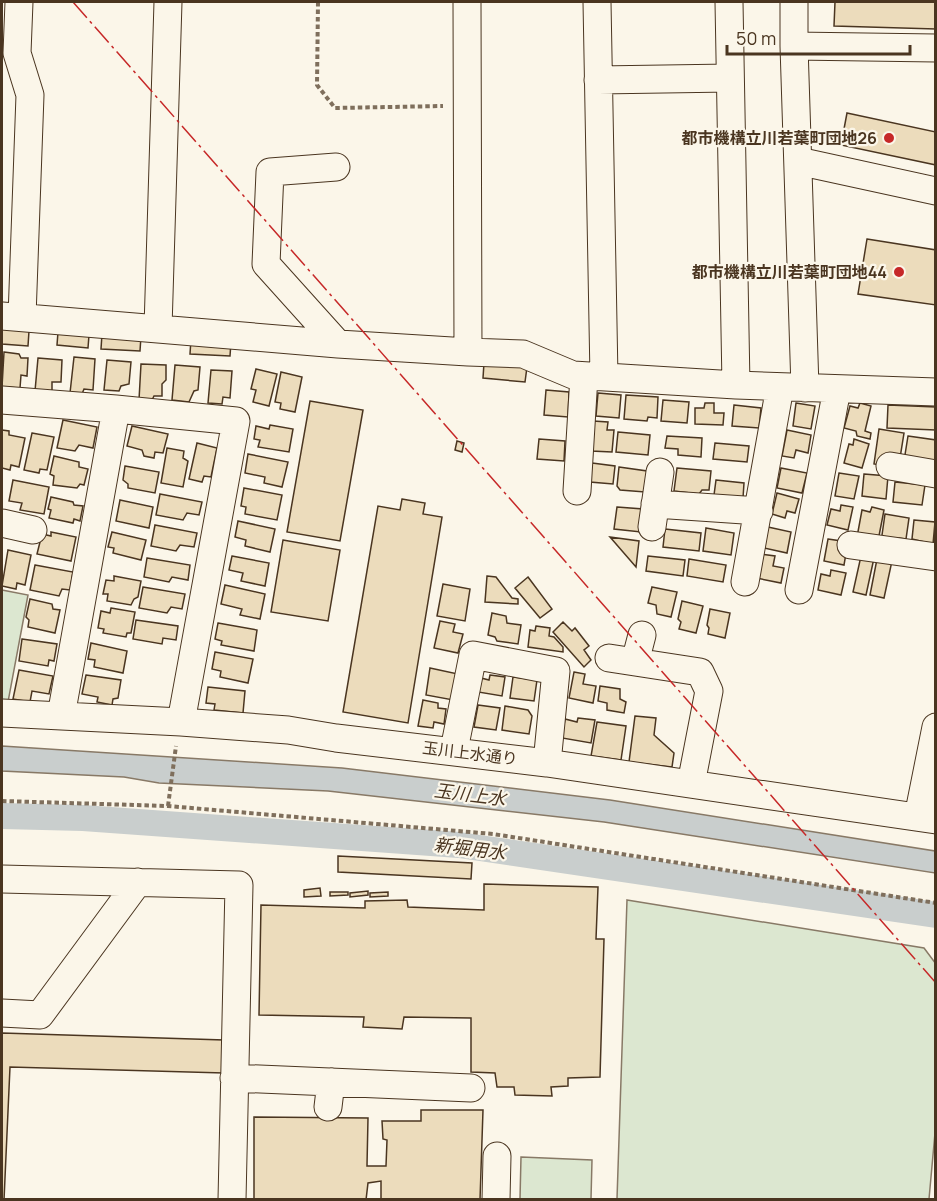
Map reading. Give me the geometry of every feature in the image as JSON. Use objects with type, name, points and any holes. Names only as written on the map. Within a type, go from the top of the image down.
[{"type":"street","points":[[19,2],[16,54],[30,95],[12,317],[338,344],[524,354],[573,375],[736,385],[936,392]]},
{"type":"street","points":[[158,328],[168,2]]},
{"type":"street","points":[[467,2],[468,352]]},
{"type":"street","points":[[577,492],[594,376],[597,2]]},
{"type":"street","points":[[729,2],[736,385]]},
{"type":"street","points":[[745,582],[759,511],[792,387],[798,161],[794,46],[795,2]]},
{"type":"street","points":[[794,46],[936,48]]},
{"type":"street","points":[[598,80],[730,78]]},
{"type":"street","points":[[798,161],[936,191]]},
{"type":"street","points":[[336,166],[270,172],[266,264],[338,344]]},
{"type":"street","points":[[799,590],[837,389]]},
{"type":"street","points":[[2,400],[236,421],[181,722]]},
{"type":"street","points":[[61,716],[116,409]]},
{"type":"street","points":[[890,466],[936,474]]},
{"type":"street","points":[[660,472],[653,515],[759,511]]},
{"type":"street","points":[[2,524],[33,530]]},
{"type":"street","points":[[851,545],[936,556]]},
{"type":"street","points":[[635,662],[642,635]]},
{"type":"street","points":[[454,750],[473,655],[556,671],[547,763]]},
{"type":"street","points":[[609,658],[700,672],[709,691],[692,784]]},
{"type":"street","name":"玉川上水通り","points":[[2,713],[288,730],[336,738],[454,750],[927,819]]},
{"type":"street","points":[[927,819],[936,727]]},
{"type":"street","points":[[2,879],[239,885],[232,1200]]},
{"type":"street","points":[[2,1013],[40,1015],[138,882]]},
{"type":"street","points":[[234,1078],[329,1095],[471,1088]]},
{"type":"street","points":[[496,1200],[497,1156]]},
{"type":"path","points":[[318,2],[317,85],[335,108],[466,106]]},
{"type":"path","points":[[168,805],[175,751]]},
{"type":"path","points":[[2,801],[168,805],[493,834],[936,903]]},
{"type":"green space","points":[[2,590],[28,595],[8,702],[2,701]]},
{"type":"green space","points":[[627,900],[924,948],[936,964],[936,1122],[929,1199],[617,1199]]},
{"type":"green space","points":[[521,1157],[592,1160],[591,1199],[520,1199]]},
{"type":"water","name":"玉川上水","points":[[2,746],[342,768],[610,800],[935,851],[935,873],[604,822],[328,791],[159,783],[124,777],[2,771]]},
{"type":"building","points":[[835,2],[936,2],[936,29],[834,26]]},
{"type":"building","name":"都市機構立川若葉町団地26","points":[[847,113],[936,132],[936,165],[841,145]]},
{"type":"building","name":"都市機構立川若葉町団地44","points":[[867,239],[936,250],[936,305],[858,294]]},
{"type":"building","points":[[2,329],[29,331],[28,346],[2,344]]},
{"type":"building","points":[[58,332],[89,335],[88,348],[57,345]]},
{"type":"building","points":[[102,334],[141,336],[140,351],[101,349]]},
{"type":"building","points":[[191,339],[231,342],[230,356],[190,354]]},
{"type":"building","points":[[4,352],[28,358],[27,376],[21,375],[20,388],[2,387]]},
{"type":"building","points":[[74,357],[95,359],[93,390],[84,389],[82,394],[70,393]]},
{"type":"building","points":[[38,358],[62,360],[61,382],[52,382],[52,392],[35,391]]},
{"type":"building","points":[[107,360],[131,362],[129,384],[121,386],[119,391],[104,390]]},
{"type":"building","points":[[484,363],[527,367],[525,382],[483,378]]},
{"type":"building","points":[[141,364],[166,365],[166,380],[162,384],[162,396],[154,396],[152,400],[139,400]]},
{"type":"building","points":[[175,365],[200,367],[198,390],[194,391],[189,402],[172,400]]},
{"type":"building","points":[[256,369],[277,374],[269,406],[253,402],[256,390],[251,389]]},
{"type":"building","points":[[211,370],[232,371],[230,398],[223,397],[222,404],[208,403]]},
{"type":"building","points":[[281,372],[302,377],[295,412],[280,409],[281,403],[275,402]]},
{"type":"building","points":[[546,390],[569,392],[568,417],[544,415]]},
{"type":"building","points":[[598,393],[621,395],[619,418],[596,416]]},
{"type":"building","points":[[626,395],[658,397],[657,418],[648,417],[647,421],[624,419]]},
{"type":"building","points":[[663,400],[689,402],[687,423],[661,421]]},
{"type":"building","points":[[310,401],[363,410],[340,541],[287,532]]},
{"type":"building","points":[[705,403],[714,403],[714,413],[724,413],[723,425],[695,424],[695,408],[704,408]]},
{"type":"building","points":[[796,403],[815,406],[811,429],[793,426]]},
{"type":"building","points":[[860,403],[871,406],[865,431],[871,433],[870,439],[857,436],[856,431],[844,428],[850,406],[858,408]]},
{"type":"building","points":[[734,405],[761,408],[759,428],[732,426]]},
{"type":"building","points":[[888,405],[936,407],[936,430],[887,428]]},
{"type":"building","points":[[63,420],[97,427],[93,448],[79,445],[75,451],[57,448]]},
{"type":"building","points":[[593,421],[608,422],[607,430],[614,430],[612,452],[591,451]]},
{"type":"building","points":[[270,425],[293,429],[289,452],[258,447],[260,440],[254,439],[256,426],[269,429]]},
{"type":"building","points":[[132,426],[168,434],[163,453],[155,452],[154,458],[144,456],[142,450],[127,446]]},
{"type":"building","points":[[879,429],[904,433],[900,458],[886,466],[874,464]]},
{"type":"building","points":[[2,430],[9,431],[9,435],[25,438],[19,467],[11,465],[10,470],[2,468]]},
{"type":"building","points":[[787,430],[811,435],[808,453],[796,450],[794,458],[782,456]]},
{"type":"building","points":[[618,432],[650,435],[648,455],[616,452]]},
{"type":"building","points":[[32,433],[54,437],[47,470],[40,469],[39,473],[24,470]]},
{"type":"building","points":[[667,436],[702,438],[701,457],[678,455],[678,449],[665,448]]},
{"type":"building","points":[[908,436],[936,440],[936,465],[904,461]]},
{"type":"building","points":[[539,439],[565,441],[564,461],[537,459]]},
{"type":"building","points":[[854,439],[869,444],[862,468],[844,463],[849,444],[853,445]]},
{"type":"building","points":[[457,441],[464,443],[462,452],[455,450]]},
{"type":"building","points":[[197,443],[217,448],[211,477],[204,476],[202,482],[189,479]]},
{"type":"building","points":[[715,443],[749,446],[747,462],[713,459]]},
{"type":"building","points":[[167,448],[184,451],[183,458],[188,461],[183,487],[161,483]]},
{"type":"building","points":[[248,454],[288,462],[282,487],[264,483],[265,477],[245,473]]},
{"type":"building","points":[[54,456],[79,462],[79,467],[88,469],[84,485],[80,484],[77,488],[53,485],[54,476],[50,474]]},
{"type":"building","points":[[592,463],[615,466],[613,484],[590,482]]},
{"type":"building","points":[[125,466],[159,472],[155,493],[128,488],[128,484],[123,480]]},
{"type":"building","points":[[619,467],[647,471],[645,492],[620,490],[617,486]]},
{"type":"building","points":[[677,468],[711,471],[709,490],[702,490],[699,494],[674,491]]},
{"type":"building","points":[[781,468],[807,473],[802,493],[777,488]]},
{"type":"building","points":[[839,473],[859,476],[854,499],[835,496]]},
{"type":"building","points":[[864,474],[888,476],[886,499],[862,496]]},
{"type":"building","points":[[13,480],[49,487],[44,514],[20,510],[22,503],[9,501]]},
{"type":"building","points":[[716,480],[744,483],[743,498],[714,495]]},
{"type":"building","points":[[895,482],[925,485],[922,505],[893,502]]},
{"type":"building","points":[[244,488],[282,495],[277,520],[245,514],[246,507],[241,506]]},
{"type":"building","points":[[777,493],[799,499],[795,513],[787,511],[785,518],[772,514]]},
{"type":"building","points":[[160,494],[202,502],[199,515],[187,513],[183,520],[156,515]]},
{"type":"building","points":[[51,497],[83,506],[80,521],[74,519],[73,523],[49,518],[51,510],[48,509]]},
{"type":"building","points":[[402,499],[425,503],[423,514],[442,517],[408,723],[343,712],[378,506],[400,510]]},
{"type":"building","points":[[120,500],[153,507],[149,528],[116,521]]},
{"type":"building","points":[[841,505],[853,507],[848,530],[827,525],[831,509],[840,511]]},
{"type":"building","points":[[617,507],[643,509],[641,532],[614,529]]},
{"type":"building","points":[[872,507],[884,510],[878,541],[857,537],[862,510],[870,512]]},
{"type":"building","points":[[885,514],[909,518],[906,539],[899,538],[897,544],[881,542]]},
{"type":"building","points":[[914,520],[935,522],[933,544],[912,539]]},
{"type":"building","points":[[238,521],[275,529],[270,552],[245,546],[246,540],[235,537]]},
{"type":"building","points":[[155,525],[197,533],[194,547],[180,545],[176,551],[151,546]]},
{"type":"building","points":[[768,527],[791,532],[787,553],[764,548]]},
{"type":"building","points":[[706,528],[734,533],[731,555],[703,551]]},
{"type":"building","points":[[665,529],[701,533],[699,551],[663,547]]},
{"type":"building","points":[[51,532],[76,537],[71,561],[37,554],[42,534],[51,536]]},
{"type":"building","points":[[112,532],[146,540],[141,560],[113,553],[114,548],[108,547]]},
{"type":"building","points":[[610,537],[639,541],[636,567]]},
{"type":"building","points":[[828,539],[848,542],[844,565],[824,561]]},
{"type":"building","points":[[283,540],[340,550],[328,621],[271,612]]},
{"type":"building","points":[[8,550],[31,555],[25,585],[17,583],[16,589],[2,586]]},
{"type":"building","points":[[761,554],[775,556],[773,566],[784,568],[781,583],[756,578]]},
{"type":"building","points":[[232,556],[269,563],[265,586],[241,581],[243,573],[229,570]]},
{"type":"building","points":[[648,556],[685,560],[683,576],[646,571]]},
{"type":"building","points":[[861,556],[874,558],[866,595],[853,592]]},
{"type":"building","points":[[147,558],[190,565],[188,580],[172,577],[169,582],[144,577]]},
{"type":"building","points":[[689,559],[726,565],[723,582],[687,576]]},
{"type":"building","points":[[877,559],[892,561],[884,598],[870,595]]},
{"type":"building","points":[[35,565],[73,572],[70,590],[62,589],[59,596],[30,590]]},
{"type":"building","points":[[831,570],[846,573],[841,595],[818,590],[821,574],[830,576]]},
{"type":"building","points":[[114,576],[141,581],[138,597],[131,605],[107,601],[108,594],[103,594],[106,580],[114,581]]},
{"type":"building","points":[[487,576],[496,577],[512,598],[518,599],[518,604],[485,602]]},
{"type":"building","points":[[528,577],[552,609],[540,618],[515,588]]},
{"type":"building","points":[[443,584],[470,589],[465,621],[437,616]]},
{"type":"building","points":[[225,585],[265,594],[260,619],[240,615],[242,609],[221,604]]},
{"type":"building","points":[[143,587],[185,594],[182,609],[171,607],[167,613],[139,608]]},
{"type":"building","points":[[652,587],[677,592],[671,617],[657,614],[656,605],[648,603]]},
{"type":"building","points":[[30,599],[52,604],[53,609],[60,610],[55,633],[28,627],[29,620],[26,617]]},
{"type":"building","points":[[682,601],[703,606],[696,633],[679,629],[681,622],[678,619]]},
{"type":"building","points":[[111,608],[135,612],[131,633],[127,633],[126,637],[103,633],[104,629],[98,628],[101,611],[110,613]]},
{"type":"building","points":[[710,609],[730,613],[725,638],[708,634]]},
{"type":"building","points":[[492,613],[506,616],[507,623],[521,625],[518,644],[497,641],[495,637],[488,635]]},
{"type":"building","points":[[136,620],[178,626],[176,640],[163,638],[162,644],[133,639]]},
{"type":"building","points":[[440,621],[455,624],[453,632],[463,634],[458,653],[434,648]]},
{"type":"building","points":[[563,622],[572,631],[575,628],[589,646],[584,650],[591,660],[584,667],[553,632]]},
{"type":"building","points":[[218,623],[257,630],[254,651],[221,645],[222,641],[215,639]]},
{"type":"building","points":[[536,626],[550,628],[549,636],[554,637],[563,647],[563,652],[528,647],[530,630],[535,631]]},
{"type":"building","points":[[22,639],[57,644],[54,661],[49,660],[48,666],[19,661]]},
{"type":"building","points":[[91,643],[127,651],[123,673],[94,667],[95,660],[88,659]]},
{"type":"building","points":[[215,652],[253,659],[248,683],[220,677],[221,671],[212,669]]},
{"type":"building","points":[[430,668],[458,674],[453,700],[426,695]]},
{"type":"building","points":[[19,670],[53,676],[49,694],[32,691],[30,702],[13,699]]},
{"type":"building","points":[[574,672],[585,674],[583,684],[596,686],[593,703],[569,698]]},
{"type":"building","points":[[86,675],[121,680],[118,698],[113,699],[112,705],[97,702],[98,697],[82,694]]},
{"type":"building","points":[[490,675],[505,677],[502,696],[478,692],[481,678],[489,680]]},
{"type":"building","points":[[513,677],[537,680],[534,701],[510,698]]},
{"type":"building","points":[[600,686],[620,689],[620,699],[626,702],[624,713],[607,710],[607,703],[598,701]]},
{"type":"building","points":[[208,687],[245,691],[243,713],[214,710],[215,704],[206,703]]},
{"type":"building","points":[[423,700],[438,703],[438,708],[446,709],[444,724],[434,722],[433,728],[418,726]]},
{"type":"building","points":[[478,705],[500,708],[496,730],[474,727]]},
{"type":"building","points":[[505,706],[528,710],[532,716],[529,734],[502,730]]},
{"type":"building","points":[[635,716],[656,718],[654,735],[674,753],[672,767],[629,762]]},
{"type":"building","points":[[578,718],[595,720],[591,743],[562,738],[565,719],[577,722]]},
{"type":"building","points":[[597,722],[626,726],[621,760],[591,756]]},
{"type":"building","points":[[338,856],[472,863],[471,879],[338,872]]},
{"type":"building","points":[[484,884],[598,887],[596,939],[604,939],[600,1077],[568,1078],[568,1086],[551,1087],[552,1096],[515,1095],[514,1087],[497,1087],[495,1073],[471,1072],[471,1018],[404,1017],[402,1029],[363,1027],[364,1017],[259,1015],[261,905],[365,908],[365,901],[407,900],[408,907],[484,910]]},
{"type":"building","points":[[320,888],[321,896],[304,897],[304,890]]},
{"type":"building","points":[[368,891],[368,895],[350,897],[350,893]]},
{"type":"building","points":[[330,892],[348,892],[348,895],[330,896]]},
{"type":"building","points":[[388,892],[388,896],[370,897],[370,893]]},
{"type":"building","points":[[2,1033],[224,1040],[224,1073],[10,1067],[4,1200],[2,1200]]},
{"type":"building","points":[[421,1110],[483,1110],[480,1200],[381,1200],[381,1181],[368,1183],[366,1200],[254,1200],[254,1117],[368,1118],[367,1166],[386,1166],[387,1140],[383,1139],[382,1121],[421,1121]]},
{"type":"waterway","name":"新堀用水","points":[[2,816],[83,818],[459,845],[936,915]]},
{"type":"power","points":[[73,2],[936,983]]},
{"type":"place","name":"都市機構立川若葉町団地26","points":[[889,138]]},
{"type":"place","name":"都市機構立川若葉町団地44","points":[[899,272]]}]
